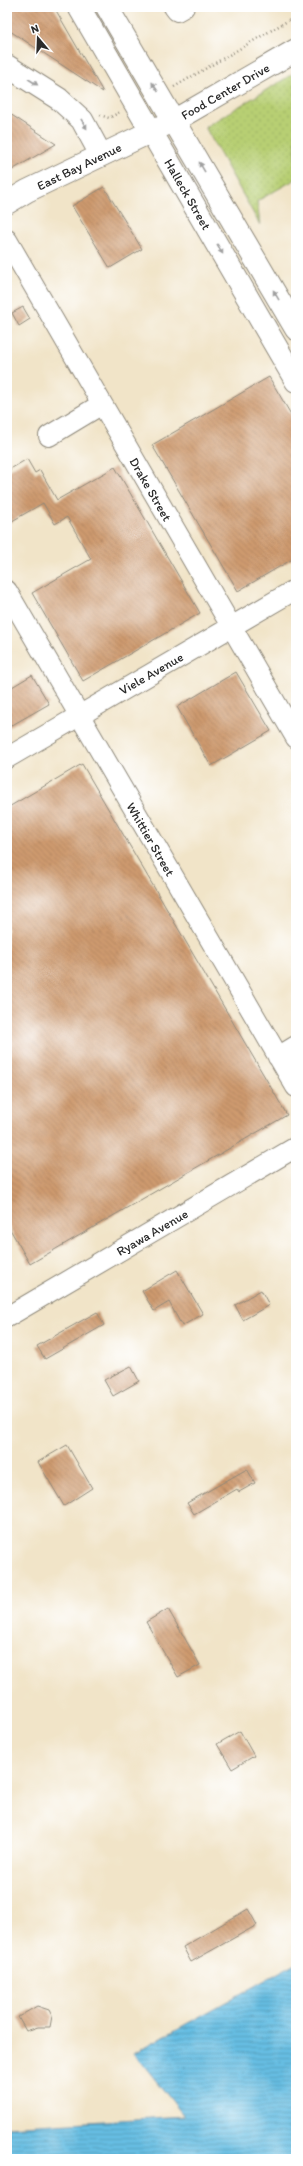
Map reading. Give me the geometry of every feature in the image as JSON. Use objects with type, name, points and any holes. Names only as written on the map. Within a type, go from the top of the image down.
[{"type":"main road","name":"Halleck Street","points":[[79,7],[152,130],[296,380]]},
{"type":"main road","name":"Halleck Street","points":[[107,7],[294,321]]},
{"type":"main road","name":"Food Center Drive","points":[[152,130],[175,120],[296,50]]},
{"type":"main road","points":[[7,66],[59,99],[82,120],[101,155]]},
{"type":"main road","name":"East Bay Avenue","points":[[7,203],[152,130]]},
{"type":"street","name":"Drake Street","points":[[7,240],[296,738]]},
{"type":"street","points":[[50,436],[102,404]]},
{"type":"street","name":"Viele Avenue","points":[[7,758],[296,589]]},
{"type":"street","name":"Whittier Street","points":[[7,591],[296,1087]]},
{"type":"street","points":[[278,1057],[296,1046]]},
{"type":"street","name":"Ryawa Avenue","points":[[8,1316],[296,1147]]},
{"type":"path","points":[[182,82],[296,16]]},
{"type":"path","points":[[98,114],[109,118],[120,112]]},
{"type":"green space","points":[[296,72],[296,179],[257,201],[260,225],[205,127]]},
{"type":"water","points":[[296,1963],[296,2159],[7,2159],[7,2127],[184,2116],[134,2053]]},
{"type":"building","points":[[7,7],[54,7],[103,92],[7,29]]},
{"type":"building","points":[[7,112],[56,144],[7,173]]},
{"type":"building","points":[[104,187],[142,249],[110,268],[72,206]]},
{"type":"building","points":[[23,307],[30,319],[19,326],[12,313]]},
{"type":"building","points":[[269,377],[296,423],[296,557],[238,591],[152,445]]},
{"type":"building","points":[[27,459],[35,473],[40,470],[57,500],[115,467],[200,613],[83,681],[32,593],[91,559],[67,517],[55,524],[43,503],[7,524],[7,471]]},
{"type":"building","points":[[236,672],[271,731],[211,766],[177,707]]},
{"type":"building","points":[[32,675],[49,704],[7,728],[7,690]]},
{"type":"building","points":[[82,764],[287,1115],[30,1264],[7,1224],[7,808]]},
{"type":"building","points":[[177,1270],[203,1314],[182,1326],[169,1302],[154,1311],[142,1291]]},
{"type":"building","points":[[261,1290],[269,1305],[243,1320],[235,1305]]},
{"type":"building","points":[[97,1312],[104,1325],[45,1359],[37,1346]]},
{"type":"building","points":[[131,1366],[139,1381],[113,1396],[104,1380]]},
{"type":"building","points":[[67,1445],[92,1488],[64,1506],[38,1462]]},
{"type":"building","points":[[247,1469],[255,1483],[239,1492],[237,1489],[194,1514],[187,1503]]},
{"type":"building","points":[[168,1609],[200,1665],[178,1677],[146,1622]]},
{"type":"building","points":[[240,1731],[254,1756],[232,1769],[217,1744]]},
{"type":"building","points":[[248,1909],[257,1925],[191,1962],[183,1947]]},
{"type":"building","points":[[37,2006],[49,2010],[52,2016],[50,2027],[38,2027],[26,2031],[18,2017]]}]
